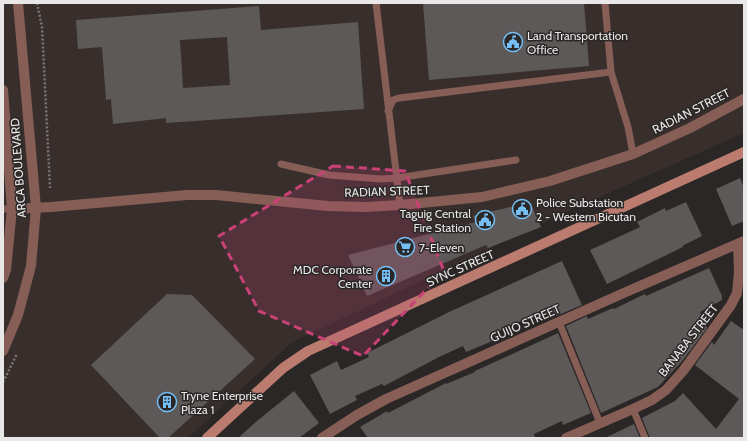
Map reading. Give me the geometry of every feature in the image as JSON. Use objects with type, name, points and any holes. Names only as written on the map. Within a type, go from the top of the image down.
[{"type":"main road","name":"SYNC STREET","points":[[207,438],[283,368],[308,351],[744,152]]},
{"type":"street","name":"ARCA BOULEVARD","points":[[3,351],[18,315],[31,266],[36,208],[18,3]]},
{"type":"street","name":"ARCA BOULEVARD","points":[[3,90],[7,209],[6,270],[3,278]]},
{"type":"street","name":"RADIAN STREET","points":[[7,209],[36,208],[187,195],[216,195],[328,206],[366,207],[482,197],[550,181],[633,154],[690,128],[744,99]]},
{"type":"street","name":"GUIJO STREET","points":[[322,438],[357,415],[386,399],[626,292],[741,243]]},
{"type":"street","name":"BANABA STREET","points":[[566,438],[633,410],[652,400],[666,390],[683,371],[732,305],[737,293],[741,243]]},
{"type":"lane","points":[[376,3],[400,205]]},
{"type":"lane","points":[[605,3],[611,72],[628,127],[633,154]]},
{"type":"lane","points":[[388,111],[393,100],[399,98],[611,72]]},
{"type":"lane","points":[[281,164],[329,175],[381,179],[397,178],[516,160]]},
{"type":"lane","points":[[559,322],[600,423]]},
{"type":"lane","points":[[633,410],[645,438]]},
{"type":"path","points":[[37,3],[42,27],[50,188]]},
{"type":"path","points":[[3,382],[17,354]]},
{"type":"highlighted area","points":[[333,166],[405,171],[444,271],[363,356],[259,311],[219,236]]},
{"type":"shaded area","points":[[3,3],[744,3],[744,133],[568,211],[291,343],[188,438],[3,438]]},
{"type":"building","points":[[423,3],[584,3],[589,66],[429,80]]},
{"type":"building","points":[[259,6],[261,30],[358,22],[364,109],[166,123],[166,118],[113,124],[111,99],[106,100],[102,47],[78,49],[76,20]],"holes":[[[227,37],[230,85],[183,88],[180,40]]]},
{"type":"building","points":[[740,178],[744,188],[744,221],[732,226],[716,189]]},
{"type":"building","name":"MDC Corporate Center","points":[[530,202],[541,227],[488,248],[486,245],[367,296],[348,255],[476,222],[473,216]]},
{"type":"building","points":[[686,202],[702,236],[682,246],[683,247],[607,284],[590,250],[640,227],[637,222],[665,208],[666,211]]},
{"type":"building","points":[[562,261],[582,305],[556,316],[554,312],[549,314],[547,309],[492,334],[495,340],[466,352],[463,346],[384,386],[382,384],[355,396],[357,400],[330,414],[310,375],[337,361],[341,370],[369,357],[367,353],[449,312]]},
{"type":"building","points":[[709,268],[722,296],[722,300],[700,312],[707,328],[683,360],[658,387],[601,413],[566,326],[587,316],[588,319],[613,308],[614,309],[645,294],[646,296]]},
{"type":"building","name":"Tryne Enterprise Plaza 1","points":[[167,294],[192,295],[255,359],[168,438],[160,438],[91,365]]},
{"type":"building","points":[[731,321],[744,330],[744,438],[650,438],[642,418],[675,401],[683,393],[716,429],[739,399],[695,365],[712,342],[714,345]]},
{"type":"building","points":[[558,333],[591,413],[563,425],[562,421],[534,434],[535,438],[368,438],[360,427],[387,411],[388,413],[446,383],[475,372]]},
{"type":"building","points":[[294,391],[319,423],[299,438],[238,438],[257,421]]},
{"type":"building","points":[[634,424],[640,438],[605,438]]},
{"type":"place","name":"Land Transportation Office","points":[[513,42]]},
{"type":"place","name":"Police Substation 2 - Western Bicutan","points":[[522,209]]},
{"type":"place","name":"Taguig Central Fire Station","points":[[485,220]]},
{"type":"place","name":"7-Eleven","points":[[405,247]]},
{"type":"place","name":"MDC Corporate Center","points":[[386,276]]},
{"type":"place","name":"Tryne Enterprise Plaza 1","points":[[167,402]]}]
